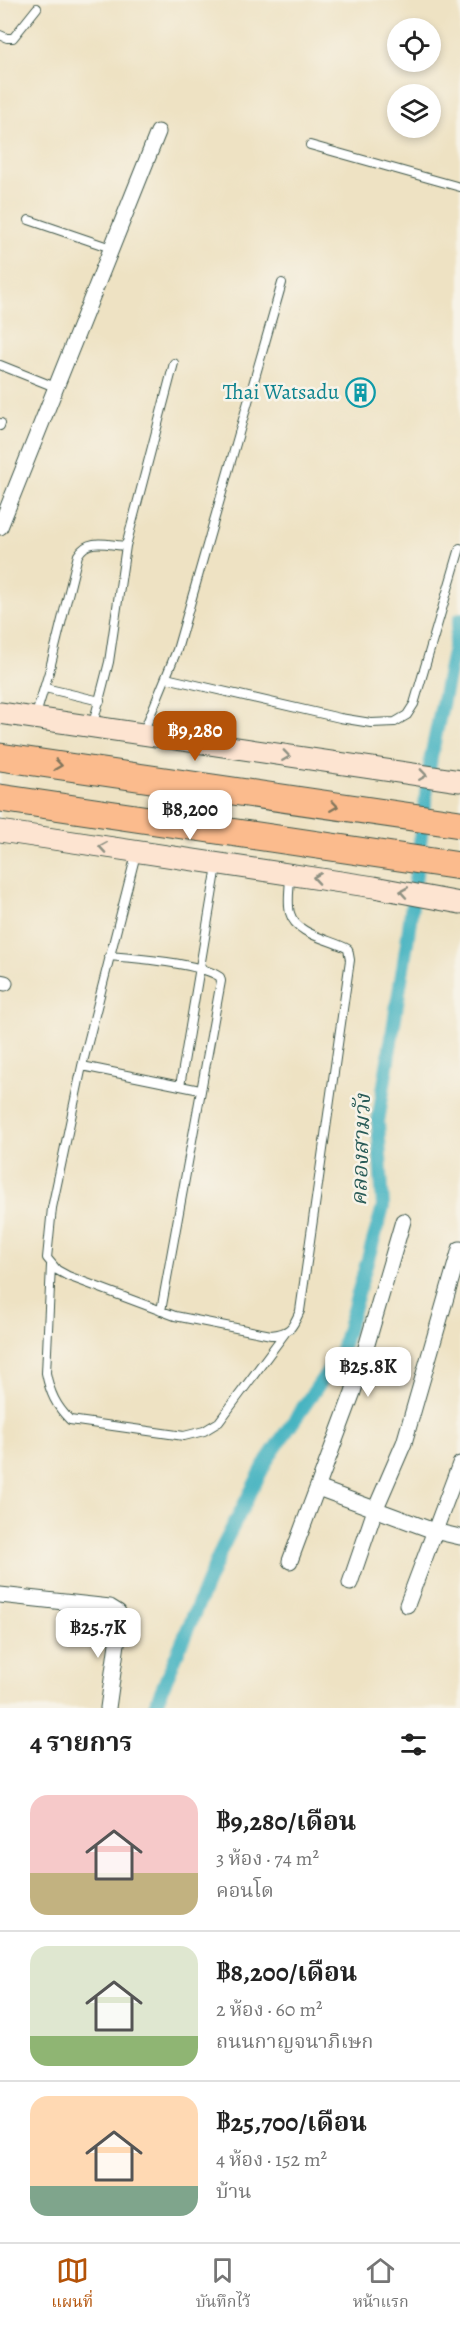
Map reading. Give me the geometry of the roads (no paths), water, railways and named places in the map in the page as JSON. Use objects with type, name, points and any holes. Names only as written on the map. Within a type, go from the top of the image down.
[{"type":"highway","points":[[0,757],[449,822]]},
{"type":"highway","points":[[0,798],[460,866]]},
{"type":"main road","points":[[0,713],[455,780]]},
{"type":"main road","points":[[0,831],[374,887],[460,903]]},
{"type":"street","points":[[0,527],[3,510],[158,132]]},
{"type":"street","points":[[290,1561],[353,1392],[403,1221]]},
{"type":"street","points":[[350,1583],[375,1510],[404,1443],[460,1249]]},
{"type":"street","points":[[407,1605],[460,1464]]},
{"type":"street","points":[[318,1488],[434,1531],[460,1537]]},
{"type":"street","points":[[0,1595],[110,1607],[118,1612],[119,1629],[108,1708]]},
{"type":"lane","points":[[0,35],[13,38],[37,8]]},
{"type":"lane","points":[[310,145],[460,187]]},
{"type":"lane","points":[[29,220],[111,248]]},
{"type":"lane","points":[[142,735],[177,650],[282,283]]},
{"type":"lane","points":[[93,726],[109,662],[126,546],[174,363]]},
{"type":"lane","points":[[0,365],[55,387]]},
{"type":"lane","points":[[35,719],[45,688],[63,608],[82,547],[89,543],[126,546]]},
{"type":"lane","points":[[166,678],[340,718],[371,723],[395,722],[407,715],[414,704],[460,548]]},
{"type":"lane","points":[[45,688],[100,701]]},
{"type":"lane","points":[[137,852],[82,1066],[52,1208],[47,1258],[51,1265],[68,1276],[175,1316],[271,1335],[285,1333]]},
{"type":"lane","points":[[180,1086],[217,864]]},
{"type":"lane","points":[[51,1265],[46,1373],[57,1407],[70,1420],[184,1436],[204,1431],[219,1422],[285,1333],[294,1325],[303,1298],[350,960],[348,949],[301,928],[293,920],[289,911],[290,874]]},
{"type":"lane","points":[[109,956],[147,959],[214,973],[220,977],[221,981],[161,1311]]},
{"type":"lane","points":[[82,1066],[200,1090]]},
{"type":"waterway","name":"คลองสามวัง","points":[[154,1708],[222,1548],[267,1460],[341,1352],[383,1207],[378,1122],[407,943],[431,757],[460,619]]},
{"type":"place","name":"Thai Watsadu","points":[[360,392]]}]
